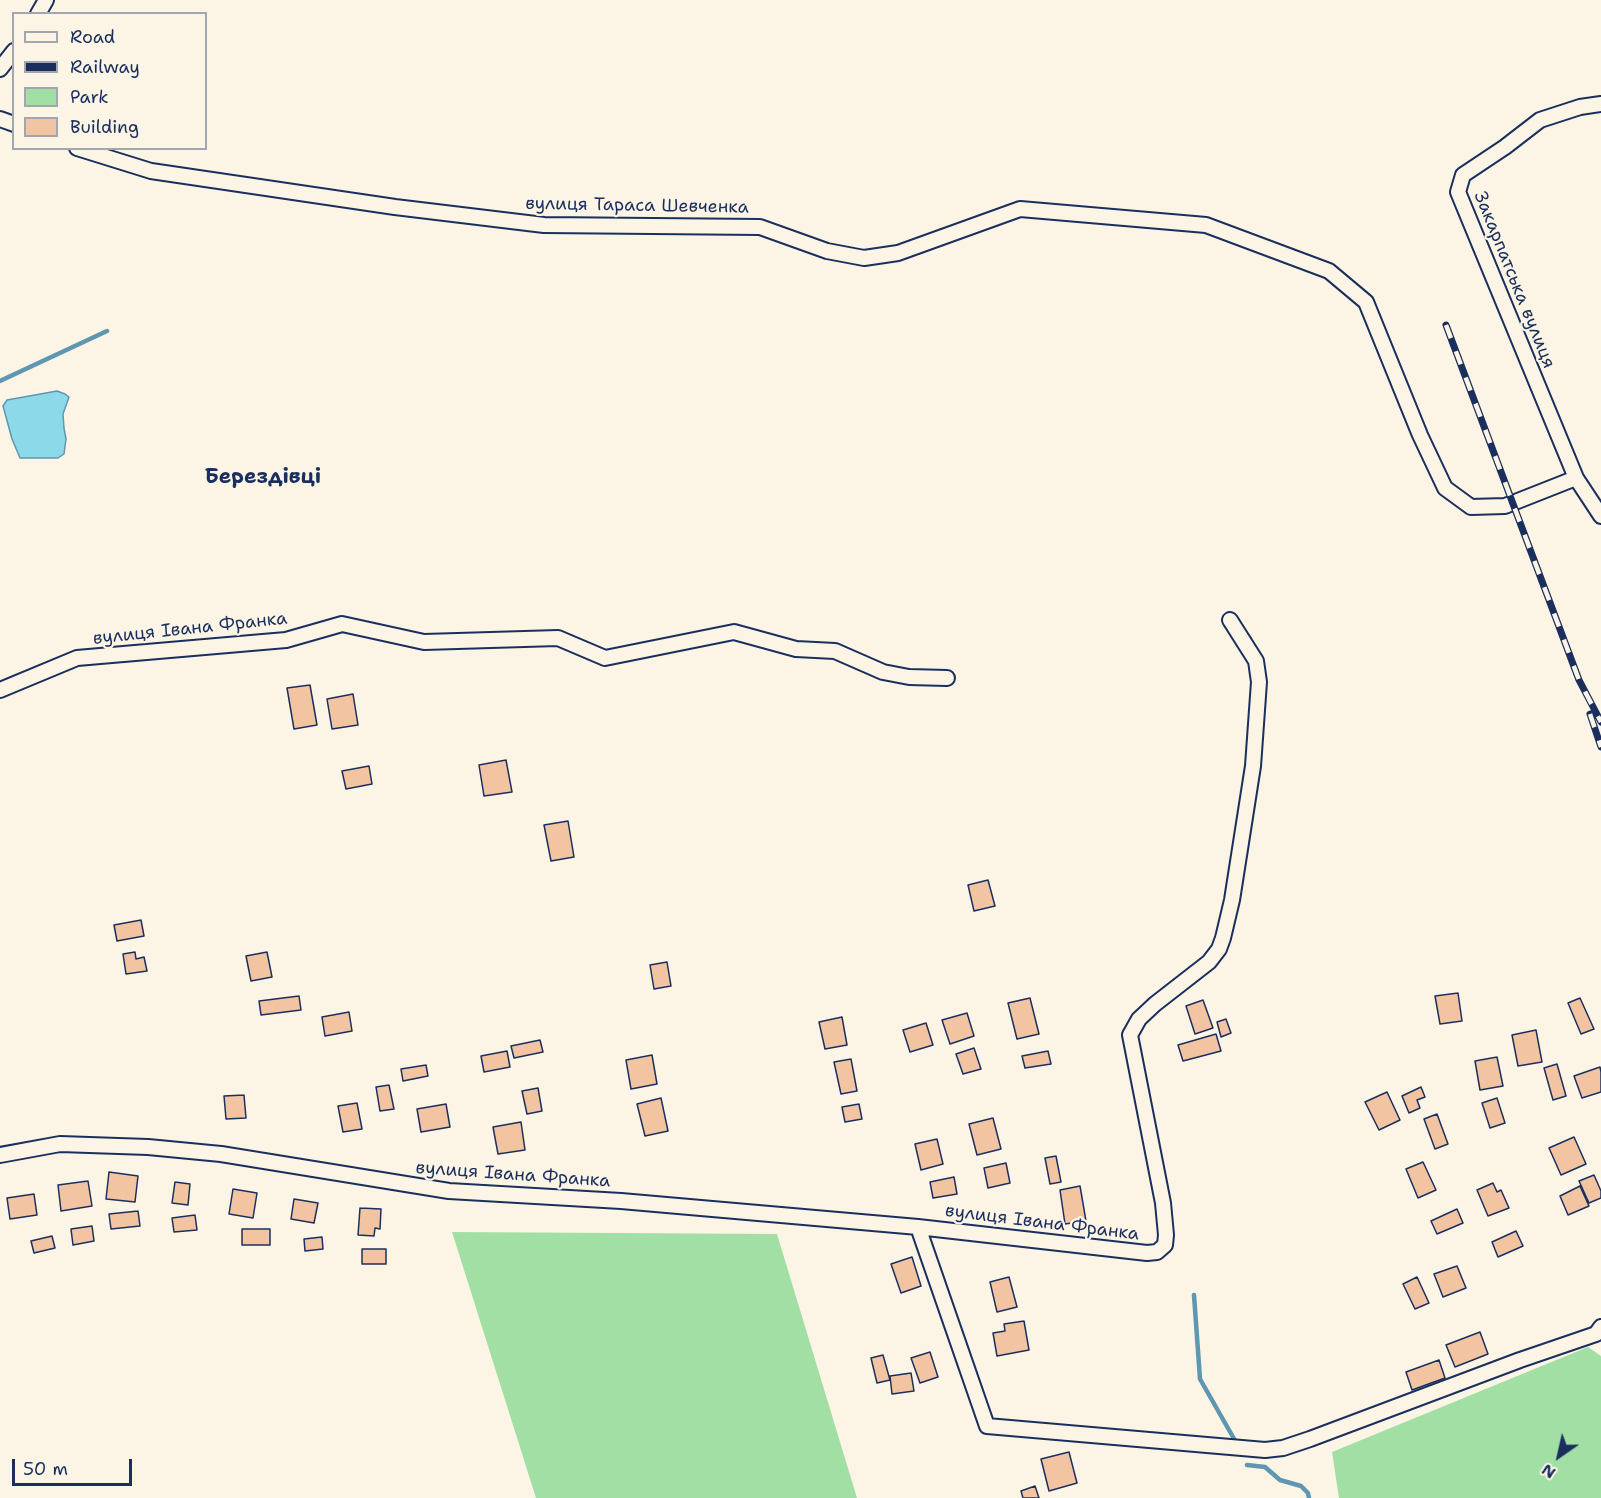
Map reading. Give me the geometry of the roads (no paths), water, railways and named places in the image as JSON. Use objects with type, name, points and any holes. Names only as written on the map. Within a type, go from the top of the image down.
[{"type":"street","points":[[0,69],[12,54]]},
{"type":"street","name":"Закарпатська вулиця","points":[[1601,104],[1580,107],[1540,120],[1463,175],[1458,192],[1576,478],[1601,516]]},
{"type":"street","name":"вулиця Тараса Шевченка","points":[[83,150],[151,171],[395,207],[544,225],[760,227],[827,251],[864,258],[898,253],[1020,209],[1206,225],[1329,271],[1366,302],[1420,435],[1445,488],[1471,507],[1504,506],[1576,478]]},
{"type":"street","name":"вулиця Івана Франка","points":[[0,1155],[60,1144],[148,1147],[221,1154],[449,1191],[621,1201],[918,1227],[1147,1253],[1156,1252],[1165,1245],[1163,1203],[1130,1035],[1139,1019],[1209,962],[1219,949],[1232,900],[1253,766],[1259,682],[1256,661],[1230,620]]},
{"type":"street","name":"вулиця Івана Франка","points":[[0,690],[77,658],[286,640],[342,624],[424,642],[558,638],[605,658],[734,632],[796,650],[835,651],[883,672],[909,677],[947,678]]},
{"type":"street","name":"вулиця Івана Франка","points":[[918,1227],[987,1426],[1265,1450],[1282,1448],[1310,1440],[1509,1364],[1596,1334],[1601,1327]]},
{"type":"water","points":[[57,391],[69,397],[63,414],[66,439],[64,454],[58,458],[20,458],[3,406],[7,400]]},
{"type":"waterway","points":[[0,381],[107,331]]},
{"type":"waterway","points":[[1194,1295],[1200,1379],[1237,1444]]},
{"type":"waterway","points":[[1247,1465],[1265,1467],[1280,1480],[1301,1486],[1308,1493],[1309,1498]]},
{"type":"railway","points":[[1446,325],[1579,680],[1601,722]]},
{"type":"railway","points":[[1590,714],[1601,747]]},
{"type":"district","name":"Берездівці","points":[[263,478]]}]
